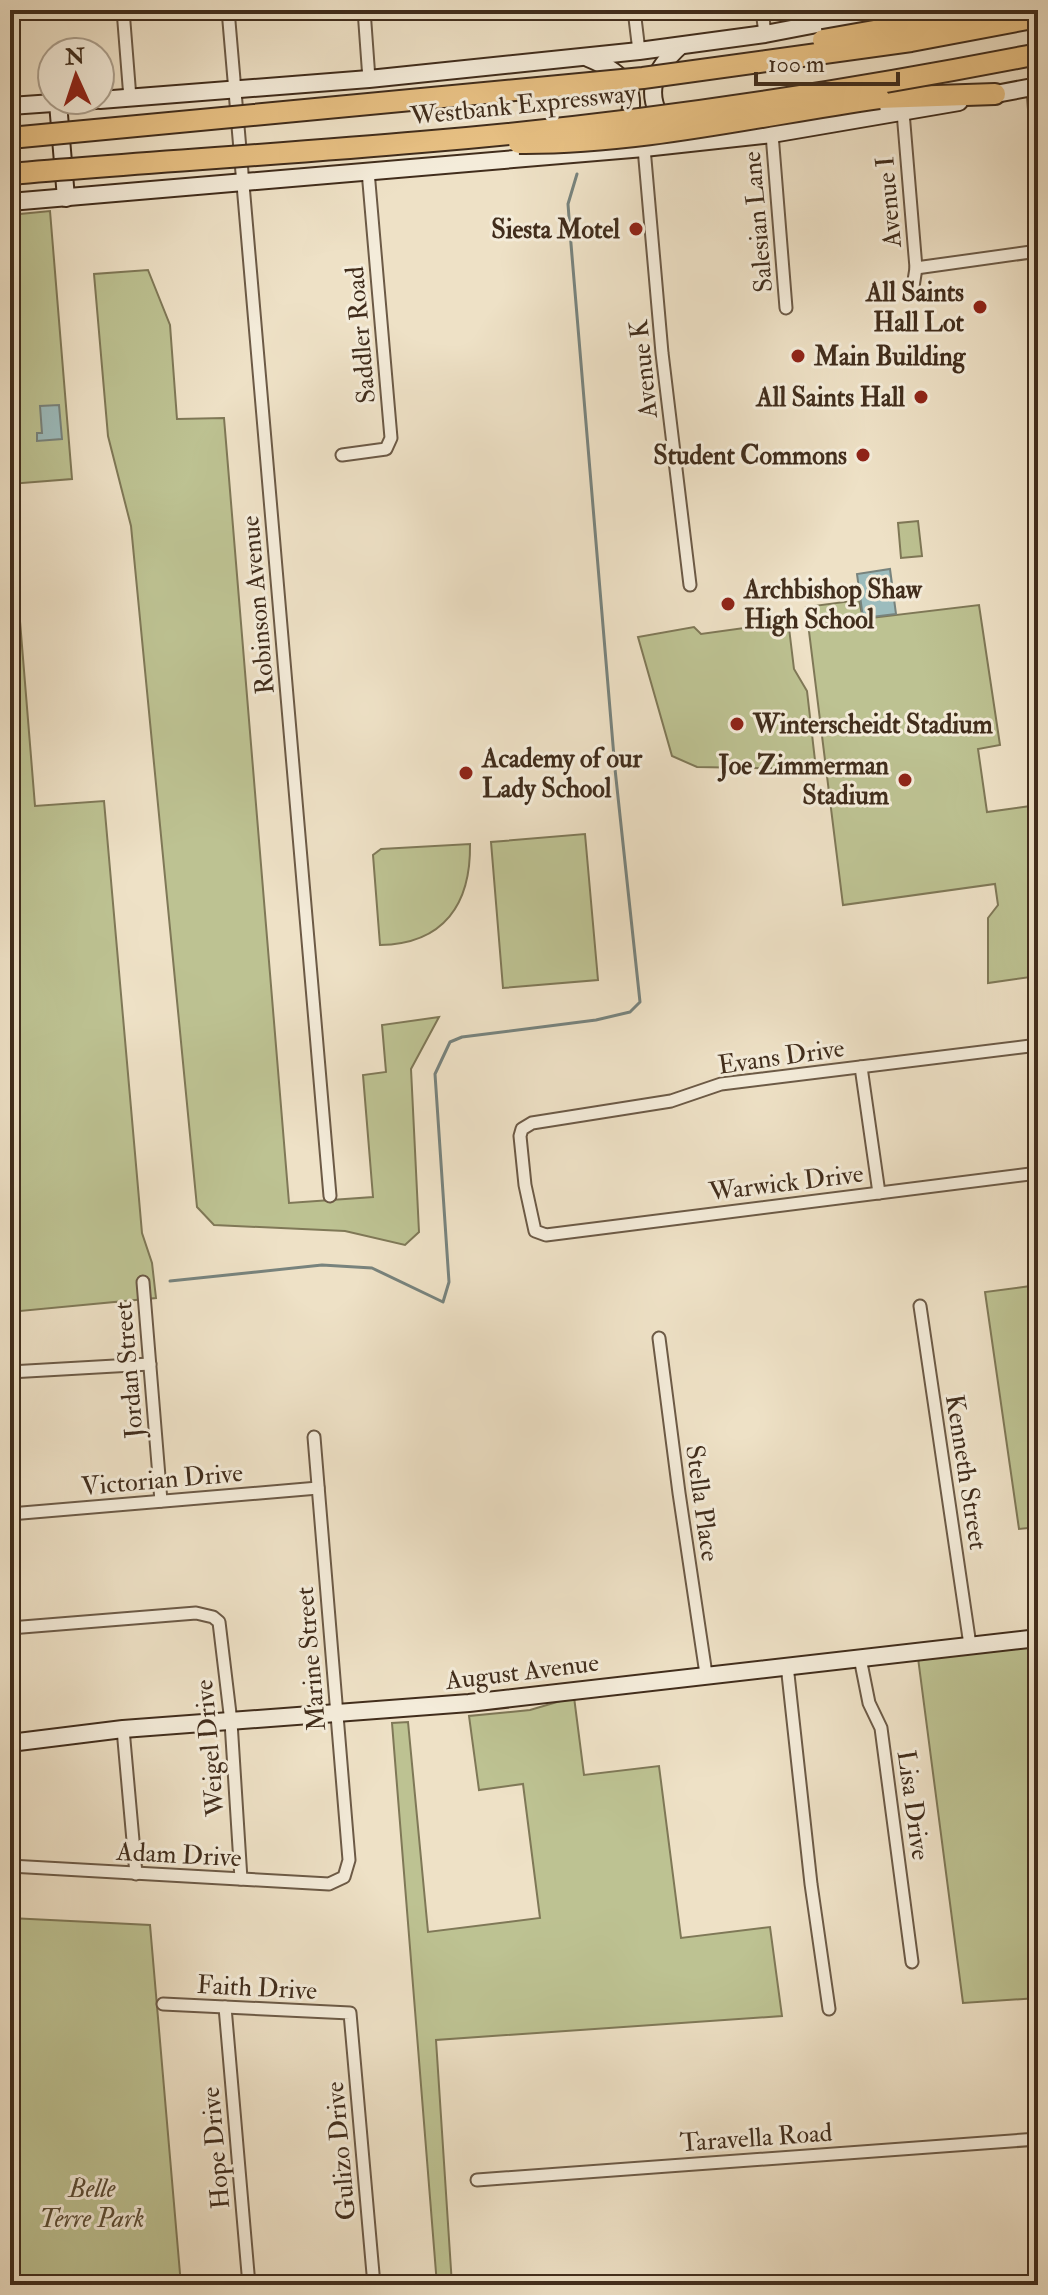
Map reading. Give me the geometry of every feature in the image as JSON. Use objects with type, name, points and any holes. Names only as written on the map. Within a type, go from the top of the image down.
[{"type":"highway","points":[[643,78],[666,68],[726,56],[993,10]]},
{"type":"highway","name":"Westbank Expressway","points":[[10,138],[643,78],[911,41],[1038,17]]},
{"type":"highway","name":"Westbank Expressway","points":[[10,176],[102,166],[423,142],[631,120],[767,101],[1038,54]]},
{"type":"highway","points":[[423,142],[548,143],[654,134],[879,98],[995,94]]},
{"type":"highway","points":[[10,124],[177,115],[201,119]]},
{"type":"main road","name":"Westbank Expressway","points":[[116,99],[369,79],[639,51],[765,34],[890,10]]},
{"type":"main road","points":[[680,46],[657,71],[655,104],[666,126],[687,138],[706,141]]},
{"type":"main road","points":[[585,57],[615,71],[628,85],[631,106],[626,129],[609,152]]},
{"type":"main road","name":"Westbank Expressway","points":[[10,202],[609,152],[772,134],[1035,87]]},
{"type":"main road","name":"Westbank Expressway","points":[[10,106],[36,104]]},
{"type":"main road","points":[[59,116],[66,198]]},
{"type":"main road","name":"August Avenue","points":[[10,1743],[123,1729],[469,1703],[1038,1638]]},
{"type":"street","points":[[123,10],[130,98]]},
{"type":"street","name":"Robinson Avenue","points":[[228,10],[289,749],[330,1196]]},
{"type":"street","points":[[364,10],[369,79]]},
{"type":"street","points":[[634,10],[639,51]]},
{"type":"street","points":[[762,10],[765,34]]},
{"type":"street","points":[[1035,87],[1038,161]]},
{"type":"street","name":"Avenue I","points":[[903,112],[916,268],[913,287]]},
{"type":"street","name":"Salesian Lane","points":[[772,134],[786,308]]},
{"type":"street","name":"Avenue K","points":[[644,148],[662,353],[690,585]]},
{"type":"street","name":"Saddler Road","points":[[342,455],[386,449],[391,438],[368,171]]},
{"type":"street","points":[[916,268],[1038,251]]},
{"type":"street","name":"Evans Drive","points":[[539,1234],[535,1231],[525,1185],[520,1136],[522,1129],[532,1123],[671,1101],[721,1084],[1038,1045]]},
{"type":"street","points":[[861,1067],[879,1193]]},
{"type":"street","name":"Warwick Drive","points":[[539,1234],[1038,1173]]},
{"type":"street","name":"Jordan Street","points":[[143,1282],[161,1501]]},
{"type":"street","name":"Kenneth Street","points":[[920,1306],[970,1645]]},
{"type":"street","name":"Stella Place","points":[[659,1338],[706,1674]]},
{"type":"street","points":[[10,1372],[150,1364]]},
{"type":"street","name":"Marine Street","points":[[314,1437],[349,1860],[344,1877]]},
{"type":"street","name":"Victorian Drive","points":[[10,1514],[318,1488]]},
{"type":"street","name":"Weigel Drive","points":[[10,1628],[196,1613],[213,1617],[219,1622],[231,1722],[241,1879]]},
{"type":"street","name":"Lisa Drive","points":[[860,1658],[869,1703],[881,1728],[912,1962]]},
{"type":"street","points":[[787,1665],[811,1884],[829,2009]]},
{"type":"street","points":[[123,1729],[136,1874]]},
{"type":"street","name":"Adam Drive","points":[[10,1866],[329,1884],[344,1877]]},
{"type":"street","name":"Faith Drive","points":[[163,2004],[350,2013]]},
{"type":"street","name":"Hope Drive","points":[[225,2007],[249,2285]]},
{"type":"street","name":"Gulizo Drive","points":[[350,2013],[374,2285]]},
{"type":"street","name":"Taravella Road","points":[[477,2180],[1038,2139]]},
{"type":"green space","points":[[50,211],[72,479],[10,484],[10,215]]},
{"type":"green space","points":[[148,270],[170,325],[177,419],[224,418],[289,1203],[373,1197],[363,1075],[386,1072],[382,1025],[439,1017],[411,1069],[419,1232],[405,1245],[345,1231],[214,1225],[197,1207],[131,526],[108,436],[94,274]]},
{"type":"green space","points":[[10,498],[35,806],[104,801],[142,1233],[152,1263],[156,1298],[10,1312]]},
{"type":"green space","points":[[918,521],[922,556],[901,558],[898,523]]},
{"type":"green space","name":"Joe Zimmerman Stadium","points":[[859,600],[863,619],[979,605],[1000,745],[978,749],[987,812],[1038,805],[1038,976],[988,983],[988,918],[998,905],[995,884],[843,905],[806,607]]},
{"type":"green space","name":"Winterscheidt Stadium","points":[[781,623],[789,628],[794,669],[807,691],[816,769],[697,767],[672,756],[638,637],[694,627],[701,634]]},
{"type":"green space","points":[[585,834],[598,980],[503,988],[491,842]]},
{"type":"green space","points":[[470,844],[465,885],[449,917],[421,937],[380,945],[373,855],[381,849]]},
{"type":"green space","points":[[1038,1285],[1038,1527],[1019,1529],[985,1292]]},
{"type":"green space","points":[[1038,1645],[1038,1998],[963,2003],[918,1658]]},
{"type":"green space","points":[[574,1697],[584,1775],[659,1766],[681,1938],[770,1927],[782,2016],[436,2040],[452,2285],[437,2285],[392,1723],[408,1722],[428,1932],[540,1918],[523,1784],[479,1790],[469,1716],[530,1710]]},
{"type":"green space","name":"Belle Terre Park","points":[[10,1918],[150,1925],[181,2285],[10,2285]]},
{"type":"water","points":[[59,405],[62,439],[37,441],[37,433],[42,433],[40,406]]},
{"type":"water","points":[[890,569],[896,614],[863,618],[857,574]]},
{"type":"waterway","points":[[170,1281],[322,1265],[372,1268],[443,1302],[449,1282],[435,1074],[450,1042],[462,1037],[596,1020],[630,1012],[640,1002],[615,769],[571,244],[568,204],[577,174]]},
{"type":"place","name":"Siesta Motel","points":[[636,229]]},
{"type":"place","name":"All Saints Hall Lot","points":[[980,307]]},
{"type":"place","name":"Main Building","points":[[798,356]]},
{"type":"place","name":"All Saints Hall","points":[[921,397]]},
{"type":"place","name":"Student Commons","points":[[863,455]]},
{"type":"place","name":"Archbishop Shaw High School","points":[[728,604]]},
{"type":"place","name":"Winterscheidt Stadium","points":[[737,724]]},
{"type":"place","name":"Academy of our Lady School","points":[[466,773]]},
{"type":"place","name":"Joe Zimmerman Stadium","points":[[905,780]]}]
